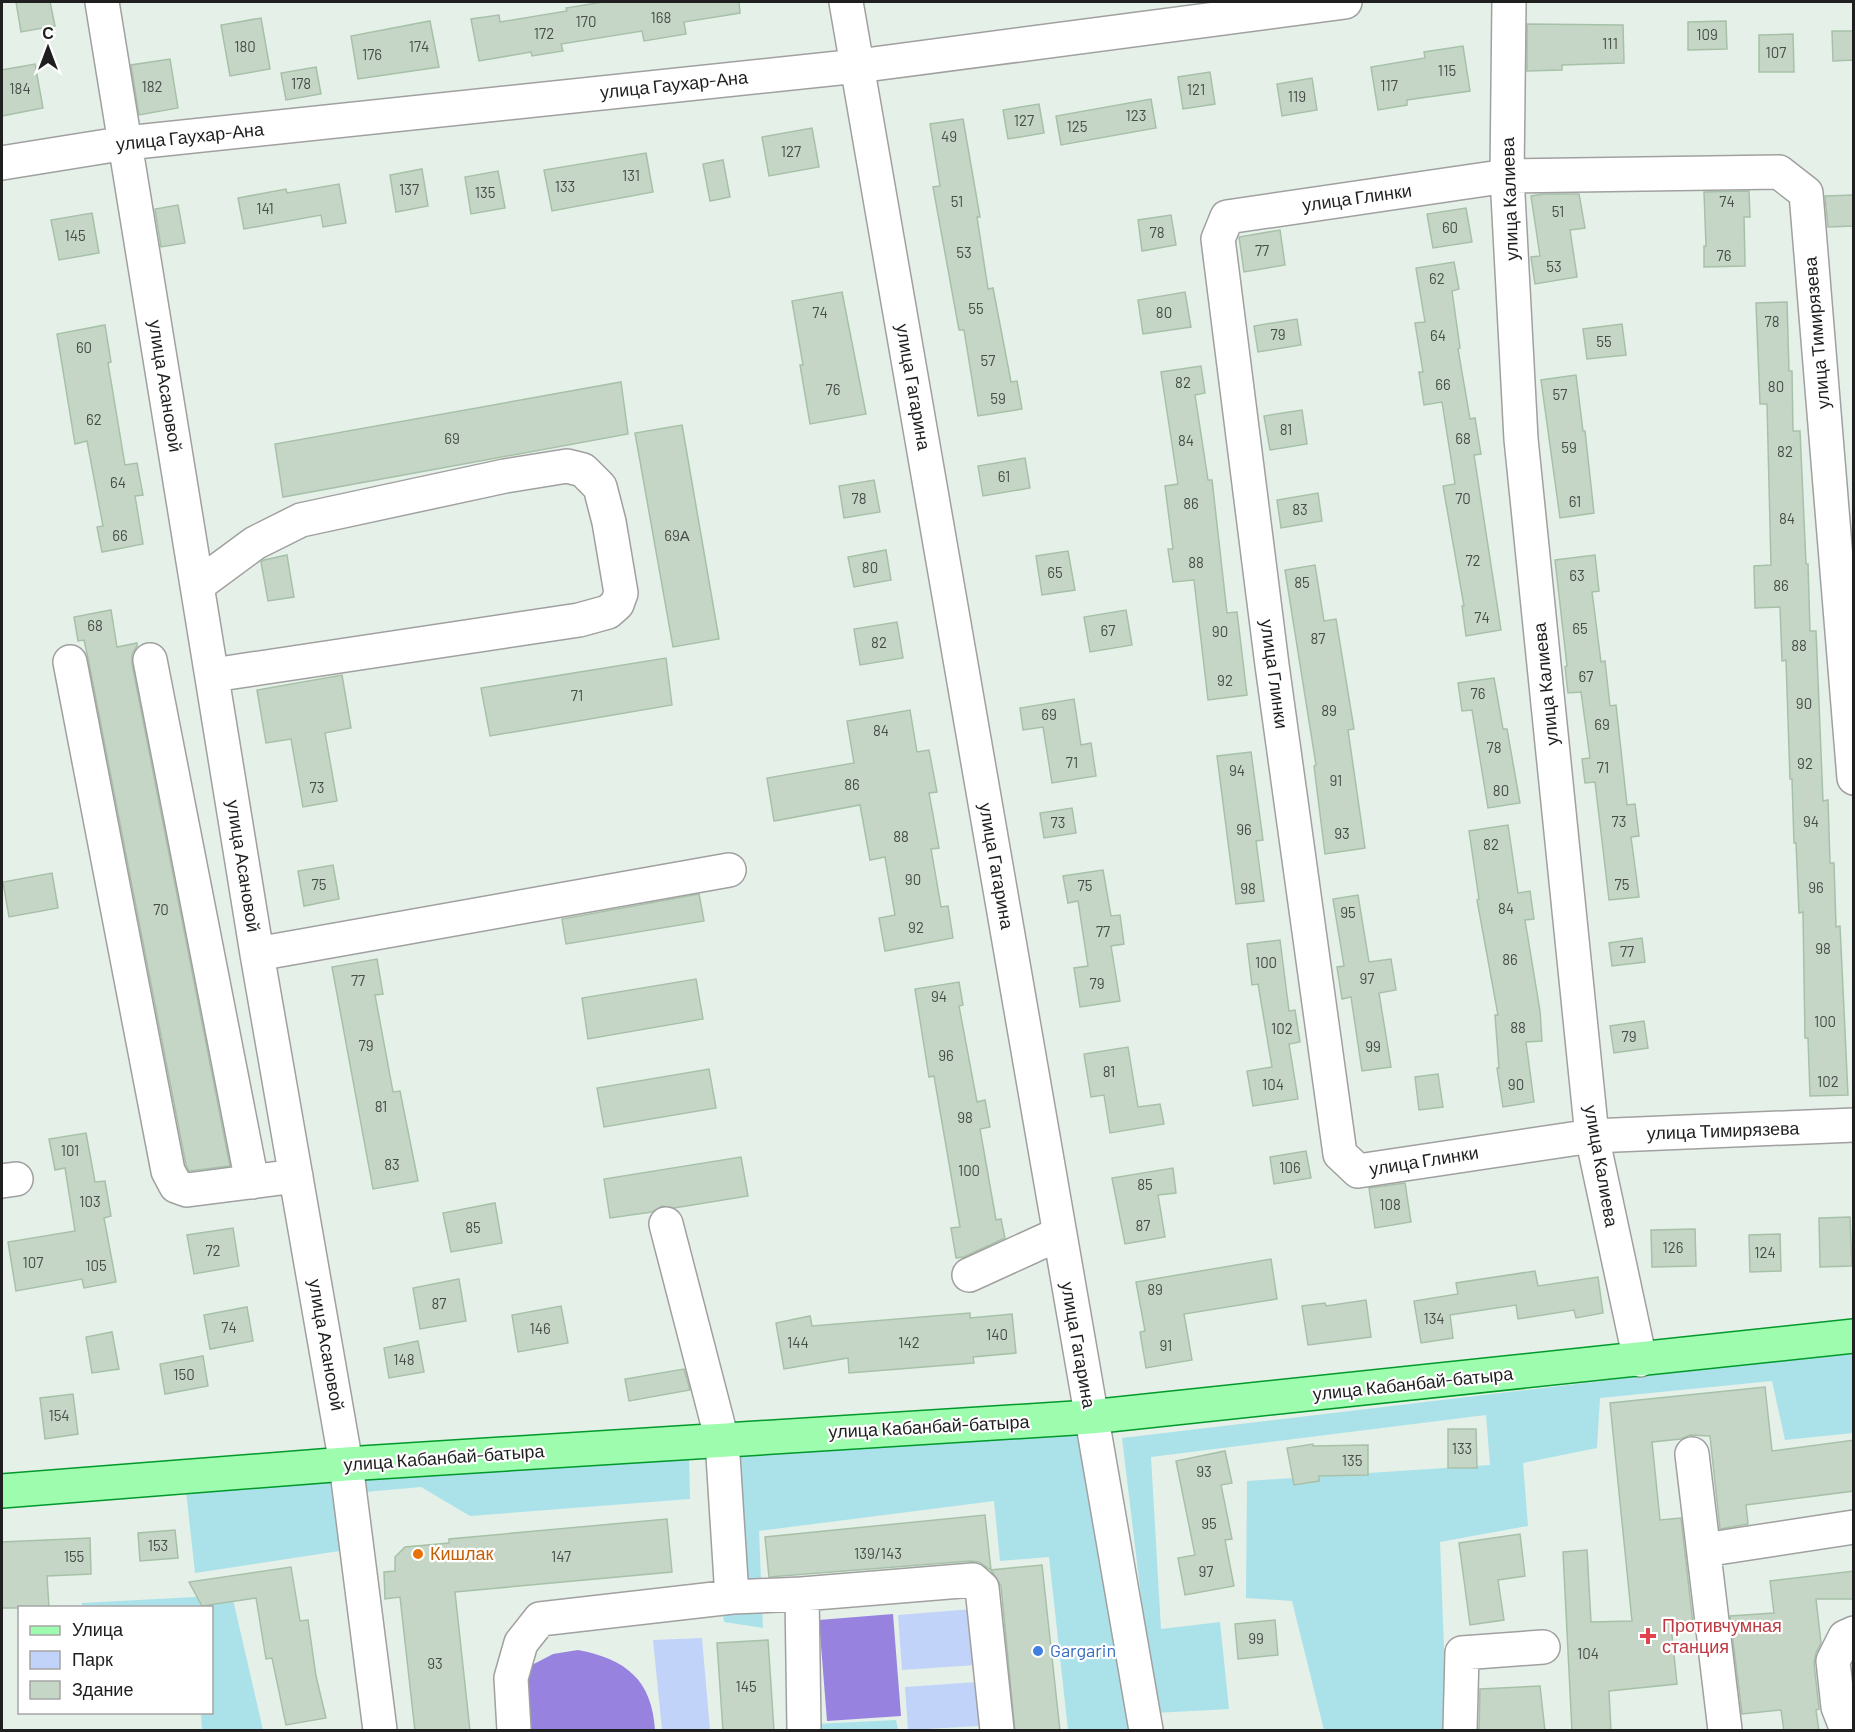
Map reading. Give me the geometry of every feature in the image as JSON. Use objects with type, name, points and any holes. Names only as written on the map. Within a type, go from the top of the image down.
[{"type":"main road","name":"улица Кабанбай-батыра","points":[[2,1491],[346,1464],[1090,1417],[1854,1336]]},
{"type":"street","name":"улица Асановой","points":[[102,2],[257,954],[346,1464],[380,1731]]},
{"type":"street","name":"улица Гагарина","points":[[846,2],[1146,1731]]},
{"type":"street","name":"улица Гаухар-Ана","points":[[2,163],[126,143],[858,66],[1345,2]]},
{"type":"street","name":"улица Калиева","points":[[1509,2],[1507,176],[1521,439],[1592,1136],[1640,1360]]},
{"type":"street","name":"улица Тимирязева","points":[[1507,176],[1779,172],[1806,193],[1854,778]]},
{"type":"street","name":"улица Глинки","points":[[1507,176],[1227,218],[1218,239],[1274,676],[1341,1154],[1358,1172],[1592,1136]]},
{"type":"street","points":[[198,585],[255,543],[301,520],[505,476],[567,466],[583,470],[600,487],[616,556],[621,593],[617,604],[608,612],[598,615],[579,620],[213,675]]},
{"type":"street","points":[[150,660],[252,1182]]},
{"type":"street","points":[[70,662],[168,1171],[176,1186],[187,1190],[296,1176]]},
{"type":"street","points":[[257,954],[729,870]]},
{"type":"street","name":"улица Тимирязева","points":[[1592,1136],[1854,1125]]},
{"type":"street","points":[[666,1224],[722,1440],[732,1597]]},
{"type":"street","points":[[969,1275],[1059,1234]]},
{"type":"street","points":[[1692,1454],[1725,1731]]},
{"type":"street","points":[[1704,1550],[1854,1527]]},
{"type":"street","points":[[514,1731],[510,1678],[521,1643],[540,1619],[732,1597],[802,1594],[973,1580],[982,1588],[997,1731]]},
{"type":"street","points":[[802,1594],[804,1731]]},
{"type":"street","points":[[1847,1731],[1838,1707],[1833,1661],[1845,1637],[1854,1634]]},
{"type":"street","points":[[1460,1731],[1462,1653],[1543,1647]]},
{"type":"shaded area","points":[[1853,1351],[1853,1433],[1785,1440],[1772,1381],[1600,1398],[1597,1448],[1523,1463],[1528,1526],[1440,1542],[1447,1730],[1324,1730],[1292,1601],[1246,1598],[1247,1481],[1490,1465],[1486,1415],[1151,1457],[1161,1629],[1220,1622],[1229,1709],[1155,1713],[1122,1438]]},
{"type":"shaded area","points":[[1084,1426],[1138,1730],[1068,1730],[1049,1557],[1000,1561],[994,1501],[759,1531],[763,1628],[724,1622],[706,1451]]},
{"type":"shaded area","points":[[689,1454],[690,1499],[470,1516],[421,1487],[365,1492],[362,1472]]},
{"type":"shaded area","points":[[335,1475],[346,1550],[195,1573],[185,1482]]},
{"type":"shaded area","points":[[232,1595],[263,1730],[202,1730],[201,1714],[213,1714],[213,1606],[82,1606],[82,1603]]},
{"type":"shaded area","points":[[893,1614],[901,1716],[827,1721],[819,1620]]},
{"type":"shaded area","points":[[578,1650],[610,1659],[633,1675],[642,1685],[648,1698],[655,1730],[498,1730],[530,1666],[553,1654]]},
{"type":"shaded area","points":[[896,1720],[898,1730],[815,1730],[815,1724]]},
{"type":"green space","points":[[973,1609],[977,1665],[902,1670],[898,1615]]},
{"type":"green space","points":[[702,1638],[710,1730],[662,1730],[653,1640]]},
{"type":"green space","points":[[977,1682],[980,1726],[908,1730],[905,1687]]},
{"type":"building","points":[[16,2],[50,2],[55,26],[21,32]]},
{"type":"building","points":[[603,2],[739,2],[740,13],[684,22],[686,34],[644,41],[642,31],[561,44],[563,51],[532,56],[531,52],[479,61],[471,19],[499,15],[500,22],[567,11],[566,8]]},
{"type":"building","points":[[261,18],[270,69],[230,76],[221,25]]},
{"type":"building","points":[[430,21],[439,67],[358,79],[351,36]]},
{"type":"building","points":[[1726,21],[1727,49],[1688,50],[1688,22]]},
{"type":"building","points":[[1527,24],[1623,25],[1624,63],[1562,65],[1562,70],[1527,71]]},
{"type":"building","points":[[1832,31],[1854,31],[1854,60],[1833,61]]},
{"type":"building","points":[[1793,34],[1794,72],[1759,72],[1759,35]]},
{"type":"building","points":[[1463,46],[1470,91],[1407,100],[1407,105],[1378,110],[1371,67],[1425,58],[1424,52]]},
{"type":"building","points":[[170,59],[178,108],[139,115],[131,65]]},
{"type":"building","points":[[35,64],[43,108],[2,116],[2,70]]},
{"type":"building","points":[[316,67],[321,94],[286,100],[281,73]]},
{"type":"building","points":[[1210,72],[1215,104],[1183,109],[1178,77]]},
{"type":"building","points":[[1312,78],[1317,110],[1282,116],[1277,84]]},
{"type":"building","points":[[1151,99],[1156,128],[1061,145],[1056,116]]},
{"type":"building","points":[[1039,104],[1044,133],[1008,139],[1003,110]]},
{"type":"building","points":[[963,119],[980,217],[977,217],[988,289],[993,288],[1011,382],[1017,381],[1022,409],[978,416],[964,330],[959,330],[933,187],[940,186],[930,124]]},
{"type":"building","points":[[812,128],[819,167],[769,176],[762,137]]},
{"type":"building","points":[[646,153],[653,192],[552,211],[544,170]]},
{"type":"building","points":[[723,160],[730,197],[710,201],[703,164]]},
{"type":"building","points":[[422,169],[428,206],[396,212],[390,175]]},
{"type":"building","points":[[498,171],[505,208],[471,214],[465,177]]},
{"type":"building","points":[[339,184],[346,223],[323,227],[321,215],[244,229],[238,198],[286,189],[287,193]]},
{"type":"building","points":[[1749,191],[1750,217],[1744,217],[1745,266],[1704,267],[1704,246],[1706,246],[1704,192]]},
{"type":"building","points":[[1579,194],[1585,228],[1570,230],[1577,277],[1535,284],[1531,257],[1540,256],[1531,196]]},
{"type":"building","points":[[1854,195],[1854,226],[1828,227],[1825,196]]},
{"type":"building","points":[[178,205],[185,243],[161,247],[155,209]]},
{"type":"building","points":[[1466,208],[1472,242],[1433,248],[1427,214]]},
{"type":"building","points":[[92,213],[99,253],[59,260],[51,220]]},
{"type":"building","points":[[1171,215],[1176,245],[1142,251],[1138,220]]},
{"type":"building","points":[[1280,230],[1285,265],[1244,272],[1239,237]]},
{"type":"building","points":[[1454,262],[1459,289],[1452,291],[1460,348],[1458,349],[1470,419],[1475,418],[1481,454],[1474,455],[1501,630],[1466,636],[1462,606],[1464,606],[1443,486],[1455,484],[1442,402],[1424,405],[1419,372],[1423,372],[1415,323],[1425,322],[1416,268]]},
{"type":"building","points":[[842,292],[866,414],[810,424],[792,301]]},
{"type":"building","points":[[1185,292],[1191,327],[1143,334],[1138,300]]},
{"type":"building","points":[[1787,302],[1793,431],[1800,431],[1810,631],[1816,631],[1823,801],[1828,800],[1830,863],[1834,863],[1836,927],[1840,926],[1848,1095],[1810,1096],[1808,1038],[1805,1038],[1803,912],[1799,913],[1796,843],[1794,843],[1786,660],[1782,661],[1780,607],[1755,608],[1754,566],[1771,565],[1767,404],[1760,404],[1756,303]]},
{"type":"building","points":[[1297,319],[1301,345],[1258,352],[1254,326]]},
{"type":"building","points":[[1622,324],[1626,355],[1587,359],[1583,329]]},
{"type":"building","points":[[105,325],[111,362],[108,363],[125,465],[137,463],[143,495],[135,496],[143,544],[102,552],[97,527],[103,526],[87,441],[75,444],[57,334]]},
{"type":"building","points":[[1201,366],[1205,393],[1195,395],[1208,480],[1212,480],[1227,613],[1237,612],[1247,695],[1208,700],[1194,580],[1173,582],[1168,549],[1173,549],[1165,486],[1178,484],[1161,372]]},
{"type":"building","points":[[1576,375],[1594,513],[1560,518],[1541,380]]},
{"type":"building","points":[[621,382],[628,434],[283,497],[275,444]]},
{"type":"building","points":[[1302,410],[1307,444],[1270,450],[1264,416]]},
{"type":"building","points":[[682,425],[719,639],[673,647],[635,433]]},
{"type":"building","points":[[1025,458],[1030,488],[983,496],[978,466]]},
{"type":"building","points":[[874,480],[880,512],[844,518],[839,486]]},
{"type":"building","points":[[1318,493],[1322,521],[1281,528],[1277,500]]},
{"type":"building","points":[[886,550],[891,580],[854,587],[848,557]]},
{"type":"building","points":[[1068,551],[1075,590],[1042,595],[1036,556]]},
{"type":"building","points":[[287,555],[294,597],[268,601],[261,562]]},
{"type":"building","points":[[1595,555],[1599,591],[1592,592],[1601,662],[1605,661],[1610,706],[1616,705],[1627,805],[1635,804],[1639,836],[1631,837],[1639,897],[1609,900],[1595,782],[1585,783],[1582,759],[1590,758],[1581,692],[1568,693],[1555,560]]},
{"type":"building","points":[[1315,565],[1324,621],[1336,619],[1354,729],[1348,730],[1365,848],[1325,854],[1314,766],[1316,765],[1285,570]]},
{"type":"building","points":[[111,610],[117,647],[137,643],[132,654],[132,664],[230,1166],[189,1171],[186,1165],[88,658],[84,640],[78,641],[74,617]]},
{"type":"building","points":[[1126,610],[1132,645],[1090,652],[1084,617]]},
{"type":"building","points":[[897,622],[903,658],[860,665],[854,629]]},
{"type":"building","points":[[666,658],[672,705],[490,736],[481,688]]},
{"type":"building","points":[[342,675],[351,728],[325,733],[337,801],[303,807],[291,739],[266,743],[257,690]]},
{"type":"building","points":[[1494,678],[1503,729],[1507,729],[1520,803],[1488,808],[1472,710],[1462,711],[1458,683]]},
{"type":"building","points":[[1074,699],[1081,745],[1091,743],[1096,776],[1052,783],[1043,727],[1023,730],[1020,708]]},
{"type":"building","points":[[910,710],[917,752],[929,750],[937,792],[929,793],[939,848],[931,849],[941,907],[948,906],[953,938],[885,951],[879,918],[895,915],[885,857],[870,860],[860,805],[774,821],[767,778],[854,763],[847,721]]},
{"type":"building","points":[[1251,752],[1263,840],[1256,841],[1264,901],[1236,904],[1217,756]]},
{"type":"building","points":[[1072,808],[1076,833],[1044,838],[1040,813]]},
{"type":"building","points":[[1508,825],[1518,893],[1530,891],[1534,919],[1525,920],[1540,1011],[1542,1041],[1526,1042],[1534,1102],[1503,1107],[1497,1068],[1499,1068],[1495,1015],[1498,1015],[1477,900],[1479,899],[1469,831]]},
{"type":"building","points":[[333,865],[339,899],[304,906],[298,871]]},
{"type":"building","points":[[1103,870],[1111,916],[1120,915],[1124,944],[1111,946],[1120,1001],[1080,1007],[1074,968],[1088,966],[1078,901],[1068,903],[1063,876]]},
{"type":"building","points":[[52,873],[58,908],[9,917],[3,882]]},
{"type":"building","points":[[699,894],[704,921],[566,944],[562,919]]},
{"type":"building","points":[[1358,895],[1369,962],[1391,959],[1396,990],[1379,993],[1391,1067],[1362,1071],[1351,997],[1342,999],[1337,967],[1344,966],[1333,899]]},
{"type":"building","points":[[1642,938],[1645,962],[1612,966],[1609,943]]},
{"type":"building","points":[[1280,940],[1289,1011],[1295,1010],[1300,1042],[1289,1044],[1298,1099],[1253,1106],[1247,1071],[1272,1067],[1258,984],[1252,985],[1247,944]]},
{"type":"building","points":[[377,959],[383,994],[375,995],[393,1092],[400,1091],[418,1181],[373,1189],[332,967]]},
{"type":"building","points":[[696,979],[703,1019],[588,1039],[582,998]]},
{"type":"building","points":[[959,982],[963,1005],[959,1006],[977,1102],[985,1100],[990,1127],[980,1129],[996,1220],[1001,1219],[1005,1238],[964,1257],[956,1258],[951,1228],[960,1227],[934,1076],[929,1077],[915,989]]},
{"type":"building","points":[[1644,1021],[1648,1048],[1614,1053],[1610,1026]]},
{"type":"building","points":[[1128,1047],[1138,1107],[1160,1104],[1164,1124],[1110,1133],[1104,1095],[1091,1097],[1084,1054]]},
{"type":"building","points":[[709,1069],[716,1108],[604,1127],[597,1088]]},
{"type":"building","points":[[1438,1074],[1443,1107],[1419,1110],[1415,1077]]},
{"type":"building","points":[[86,1133],[95,1182],[105,1181],[111,1216],[104,1218],[116,1282],[84,1288],[82,1279],[16,1291],[8,1242],[75,1231],[65,1168],[55,1170],[49,1139]]},
{"type":"building","points":[[1306,1151],[1311,1178],[1274,1184],[1270,1157]]},
{"type":"building","points":[[741,1157],[748,1196],[674,1208],[662,1206],[652,1212],[610,1218],[604,1179]]},
{"type":"building","points":[[1173,1168],[1176,1193],[1158,1195],[1165,1237],[1125,1244],[1112,1178]]},
{"type":"building","points":[[1405,1183],[1411,1222],[1375,1228],[1369,1188]]},
{"type":"building","points":[[495,1203],[502,1243],[451,1252],[443,1213]]},
{"type":"building","points":[[1850,1217],[1852,1266],[1820,1267],[1819,1218]]},
{"type":"building","points":[[233,1228],[239,1266],[194,1274],[187,1235]]},
{"type":"building","points":[[1695,1229],[1696,1266],[1652,1267],[1651,1230]]},
{"type":"building","points":[[1780,1234],[1781,1271],[1750,1272],[1749,1235]]},
{"type":"building","points":[[1271,1259],[1277,1299],[1184,1314],[1192,1360],[1146,1368],[1140,1332],[1145,1331],[1136,1282]]},
{"type":"building","points":[[1535,1271],[1538,1286],[1598,1277],[1603,1313],[1576,1318],[1574,1310],[1518,1319],[1516,1305],[1450,1315],[1453,1338],[1421,1343],[1414,1301],[1458,1294],[1456,1283]]},
{"type":"building","points":[[459,1279],[466,1321],[420,1329],[413,1288]]},
{"type":"building","points":[[1366,1300],[1371,1337],[1308,1345],[1302,1306],[1325,1303],[1326,1306]]},
{"type":"building","points":[[561,1306],[568,1343],[518,1352],[512,1315]]},
{"type":"building","points":[[247,1307],[253,1341],[210,1349],[204,1315]]},
{"type":"building","points":[[970,1313],[970,1318],[1012,1314],[1016,1353],[973,1357],[974,1363],[849,1373],[848,1358],[784,1369],[776,1323],[810,1316],[812,1326]]},
{"type":"building","points":[[112,1332],[119,1369],[92,1373],[86,1337]]},
{"type":"building","points":[[418,1341],[424,1372],[389,1378],[384,1348]]},
{"type":"building","points":[[203,1356],[208,1386],[165,1394],[160,1364]]},
{"type":"building","points":[[684,1369],[690,1390],[629,1401],[625,1379]]},
{"type":"building","points":[[1765,1387],[1772,1451],[1854,1440],[1854,1491],[1746,1505],[1748,1524],[1720,1529],[1710,1436],[1690,1435],[1681,1439],[1652,1442],[1660,1520],[1681,1518],[1693,1624],[1671,1626],[1677,1684],[1609,1691],[1611,1731],[1572,1731],[1563,1552],[1587,1550],[1591,1622],[1632,1621],[1610,1403]]},
{"type":"building","points":[[73,1394],[78,1434],[45,1439],[40,1398]]},
{"type":"building","points":[[1448,1429],[1476,1429],[1477,1468],[1448,1468]]},
{"type":"building","points":[[1313,1444],[1313,1446],[1368,1445],[1368,1475],[1319,1476],[1319,1481],[1294,1485],[1287,1448]]},
{"type":"building","points":[[1225,1451],[1232,1483],[1221,1485],[1232,1539],[1225,1540],[1234,1586],[1185,1595],[1178,1558],[1195,1555],[1176,1461]]},
{"type":"building","points":[[985,1515],[991,1570],[979,1562],[971,1561],[769,1577],[765,1537]]},
{"type":"building","points":[[667,1519],[672,1572],[455,1592],[470,1731],[415,1731],[400,1597],[385,1599],[384,1572],[395,1571],[395,1557],[405,1547],[449,1543],[449,1539]]},
{"type":"building","points":[[175,1530],[178,1558],[140,1561],[138,1533]]},
{"type":"building","points":[[1520,1534],[1525,1576],[1498,1580],[1504,1620],[1470,1625],[1459,1543]]},
{"type":"building","points":[[90,1538],[91,1574],[47,1576],[49,1606],[2,1608],[2,1542]]},
{"type":"building","points":[[1042,1565],[1060,1731],[1015,1731],[1001,1586],[991,1570]]},
{"type":"building","points":[[291,1567],[300,1621],[308,1620],[316,1676],[326,1718],[286,1725],[272,1658],[266,1659],[256,1598],[202,1606],[189,1582]]},
{"type":"building","points":[[1854,1571],[1854,1599],[1816,1599],[1821,1643],[1814,1663],[1819,1731],[1784,1731],[1781,1710],[1742,1714],[1730,1616],[1774,1613],[1770,1581]]},
{"type":"building","points":[[1275,1620],[1278,1655],[1238,1659],[1235,1624]]},
{"type":"building","points":[[768,1640],[774,1731],[723,1731],[717,1643]]},
{"type":"building","points":[[1540,1686],[1545,1731],[1479,1731],[1480,1689]]},
{"type":"place","name":"Кишлак","points":[[418,1554]]},
{"type":"place","name":"Противчумная станция","points":[[1648,1636]]},
{"type":"place","name":"Gargarin","points":[[1038,1651]]}]
